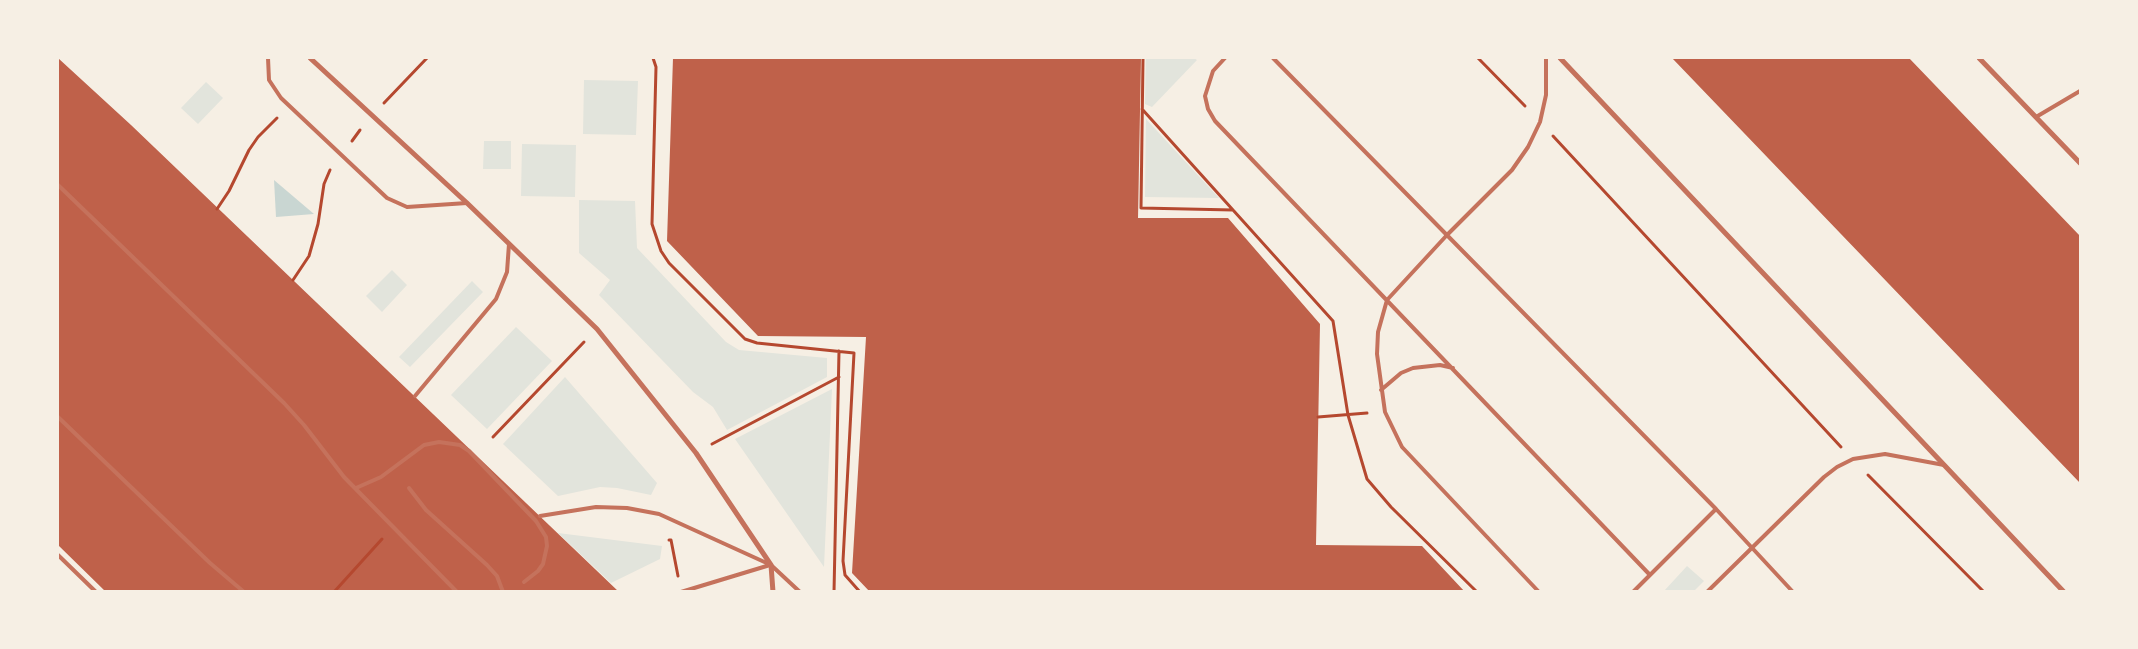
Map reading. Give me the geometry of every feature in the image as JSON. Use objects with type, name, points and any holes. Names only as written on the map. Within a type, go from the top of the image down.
[{"type":"street","points":[[310,58],[467,203],[597,329],[696,453],[771,565],[773,592]]},
{"type":"street","points":[[1560,58],[2064,592]]},
{"type":"street","points":[[1979,58],[2080,163]]},
{"type":"lane","points":[[268,58],[269,80],[274,89],[290,107],[394,203],[407,208],[467,203]]},
{"type":"lane","points":[[1225,58],[1213,71],[1205,96],[1208,109],[1215,121],[1650,575]]},
{"type":"lane","points":[[1273,58],[1716,509],[1794,592]]},
{"type":"lane","points":[[1539,592],[1402,447],[1385,412],[1381,390],[1378,347],[1382,311],[1387,300],[1447,235],[1512,170],[1528,147],[1540,122],[1546,95],[1546,58]]},
{"type":"lane","points":[[2036,117],[2080,91]]},
{"type":"lane","points":[[58,185],[83,212],[284,403],[392,528],[457,592]]},
{"type":"lane","points":[[415,396],[496,299],[507,272],[509,244]]},
{"type":"lane","points":[[1381,390],[1400,373],[1413,368],[1440,365],[1453,368]]},
{"type":"lane","points":[[58,416],[210,563],[244,592]]},
{"type":"lane","points":[[356,488],[381,477],[424,445],[439,442],[460,445],[536,521],[546,537],[547,546],[543,564],[538,571],[524,582]]},
{"type":"lane","points":[[1707,592],[1824,476],[1852,459],[1885,454],[1946,465]]},
{"type":"lane","points":[[409,488],[426,510],[497,576],[503,592]]},
{"type":"lane","points":[[540,516],[596,507],[627,508],[659,514],[771,565],[800,592]]},
{"type":"lane","points":[[1633,592],[1716,509]]},
{"type":"lane","points":[[58,555],[96,592]]},
{"type":"lane","points":[[681,592],[771,565]]},
{"type":"path","points":[[652,58],[656,67],[652,224],[661,252],[669,263],[745,339],[757,343],[854,353],[843,561],[845,574],[860,592]]},
{"type":"path","points":[[1143,58],[1141,208],[1234,210]]},
{"type":"path","points":[[1478,58],[1540,122],[1852,459],[1984,592]]},
{"type":"path","points":[[218,209],[253,143],[290,107]]},
{"type":"path","points":[[1142,109],[1333,321],[1348,415],[1367,479],[1391,507],[1477,592]]},
{"type":"path","points":[[293,280],[304,265],[312,247]]},
{"type":"path","points":[[492,437],[597,329]]},
{"type":"path","points":[[834,592],[839,351]]},
{"type":"path","points":[[696,453],[839,377]]},
{"type":"path","points":[[1318,417],[1385,412]]},
{"type":"path","points":[[659,514],[654,534],[671,540],[679,583]]},
{"type":"path","points":[[334,592],[392,528]]},
{"type":"shaded area","points":[[1146,58],[1194,58],[1197,60],[1152,107],[1145,104]]},
{"type":"shaded area","points":[[584,80],[638,81],[636,135],[583,134]]},
{"type":"shaded area","points":[[206,82],[223,98],[198,124],[181,108]]},
{"type":"shaded area","points":[[1146,119],[1219,198],[1145,197]]},
{"type":"shaded area","points":[[484,141],[511,141],[511,169],[483,169]]},
{"type":"shaded area","points":[[522,144],[576,145],[575,197],[521,196]]},
{"type":"shaded area","points":[[274,180],[314,214],[276,217]]},
{"type":"shaded area","points":[[579,200],[635,201],[637,248],[726,342],[739,350],[827,358],[827,377],[727,430],[713,407],[693,392],[599,295],[610,280],[579,253]]},
{"type":"shaded area","points":[[392,270],[407,285],[382,312],[366,296]]},
{"type":"shaded area","points":[[472,281],[483,292],[410,367],[399,357]]},
{"type":"shaded area","points":[[516,327],[552,361],[487,429],[451,395]]},
{"type":"shaded area","points":[[565,377],[657,483],[651,495],[617,488],[600,487],[558,496],[503,444]]},
{"type":"shaded area","points":[[832,389],[824,567],[735,439]]},
{"type":"shaded area","points":[[558,533],[662,546],[660,559],[611,583]]},
{"type":"shaded area","points":[[1687,566],[1704,581],[1694,591],[1664,591]]},
{"type":"building","points":[[58,58],[131,125],[619,592],[106,592],[58,545]]},
{"type":"building","points":[[673,58],[1141,58],[1138,218],[1228,218],[1320,324],[1316,545],[1422,546],[1465,592],[870,592],[852,573],[866,337],[758,336],[667,241]]},
{"type":"building","points":[[1672,58],[1909,58],[2080,236],[2080,483]]}]
